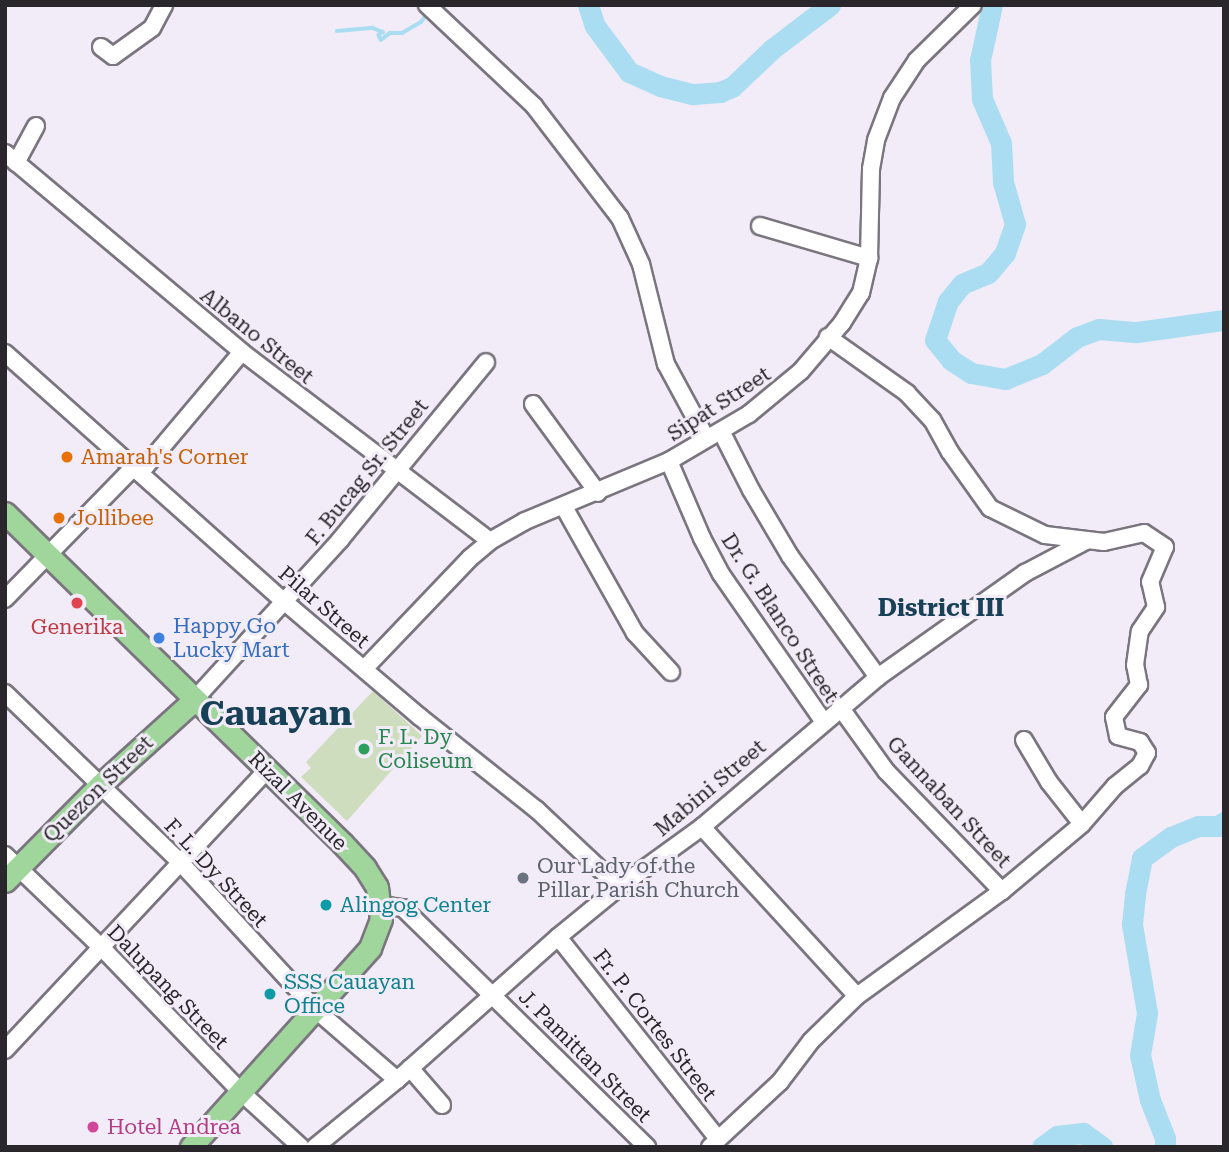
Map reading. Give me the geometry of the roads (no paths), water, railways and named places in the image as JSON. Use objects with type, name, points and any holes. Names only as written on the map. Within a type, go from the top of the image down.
[{"type":"main road","name":"Rizal Avenue","points":[[5,513],[365,868],[377,887],[381,905]]},
{"type":"main road","name":"Quezon Street","points":[[9,868],[194,700]]},
{"type":"main road","points":[[191,1147],[370,948],[381,919],[381,905]]},
{"type":"street","points":[[101,47],[113,56],[152,28],[164,5]]},
{"type":"street","name":"Sipat Street","points":[[364,669],[470,558],[491,541],[518,525],[598,494],[669,461],[775,396],[801,371],[842,323],[861,293],[869,258],[871,169],[876,140],[885,116],[917,60],[973,5]]},
{"type":"street","points":[[432,10],[534,106],[620,218],[641,264],[666,364],[751,490],[790,556],[878,677]]},
{"type":"street","points":[[10,158],[36,126]]},
{"type":"street","name":"Albano Street","points":[[10,158],[242,352],[491,541]]},
{"type":"street","points":[[760,226],[869,258]]},
{"type":"street","points":[[714,1143],[780,1082],[811,1041],[857,996],[1002,891],[1082,824],[1115,786],[1140,766],[1147,753],[1140,742],[1118,736],[1114,717],[1139,685],[1135,665],[1140,631],[1156,607],[1150,582],[1165,547],[1144,533],[1104,542],[1045,535],[990,508],[950,452],[932,420],[907,393],[828,337]]},
{"type":"street","points":[[5,598],[137,470],[242,352]]},
{"type":"street","name":"Pilar Street","points":[[5,353],[286,603],[537,810],[619,887]]},
{"type":"street","name":"F. Bucag Sr. Street","points":[[194,700],[286,603],[485,362]]},
{"type":"street","points":[[533,404],[598,494]]},
{"type":"street","name":"Dr. G. Blanco Street","points":[[669,461],[702,538],[721,574],[822,721]]},
{"type":"street","points":[[564,507],[635,634],[671,673]]},
{"type":"street","name":"Mabini Street","points":[[315,1147],[411,1068],[558,937],[619,887],[702,827],[822,721],[878,677],[1026,573],[1086,541]]},
{"type":"street","name":"F. L. Dy Street","points":[[5,693],[180,862],[316,1010],[397,1080]]},
{"type":"street","name":"Gannaban Street","points":[[840,707],[886,771],[1002,891]]},
{"type":"street","points":[[1024,740],[1049,782],[1082,824]]},
{"type":"street","points":[[5,1050],[267,770]]},
{"type":"street","points":[[702,827],[857,996]]},
{"type":"street","name":"Dalupang Street","points":[[9,868],[102,948],[241,1092],[301,1147]]},
{"type":"street","points":[[381,905],[403,908],[493,995]]},
{"type":"street","name":"Fr. P. Cortes Street","points":[[558,937],[714,1143]]},
{"type":"street","name":"J. Pamittan Street","points":[[493,995],[648,1147]]},
{"type":"street","points":[[411,1068],[442,1105]]},
{"type":"waterway","points":[[588,5],[595,26],[629,72],[660,86],[693,94],[720,92],[732,87],[772,49],[830,5]]},
{"type":"waterway","points":[[992,5],[980,60],[982,99],[1001,143],[1003,182],[1015,224],[1005,253],[988,273],[962,284],[948,301],[935,340],[951,360],[971,373],[1005,379],[1042,364],[1077,337],[1099,329],[1137,332],[1224,320]]},
{"type":"waterway","points":[[337,31],[373,28],[383,32],[379,35],[381,40],[390,33],[402,33],[421,22],[427,14]]},
{"type":"waterway","points":[[1165,1147],[1165,1138],[1150,1100],[1140,1055],[1147,1013],[1132,924],[1135,894],[1142,858],[1171,837],[1198,826],[1218,826],[1224,822]]},
{"type":"waterway","points":[[1042,1147],[1057,1136],[1083,1133],[1102,1147]]},
{"type":"place","name":"Amarah's Corner","points":[[67,457]]},
{"type":"place","name":"Jollibee","points":[[59,518]]},
{"type":"place","name":"Generika","points":[[77,603]]},
{"type":"place","name":"Happy Go Lucky Mart","points":[[159,638]]},
{"type":"place","name":"F. L. Dy Coliseum","points":[[364,749]]},
{"type":"place","name":"Our Lady of the Pillar Parish Church","points":[[523,878]]},
{"type":"place","name":"Alingog Center","points":[[326,905]]},
{"type":"place","name":"SSS Cauayan Office","points":[[270,994]]},
{"type":"place","name":"Hotel Andrea","points":[[93,1127]]},
{"type":"district","name":"District III","points":[[941,609]]},
{"type":"district","name":"Cauayan","points":[[276,714]]}]
